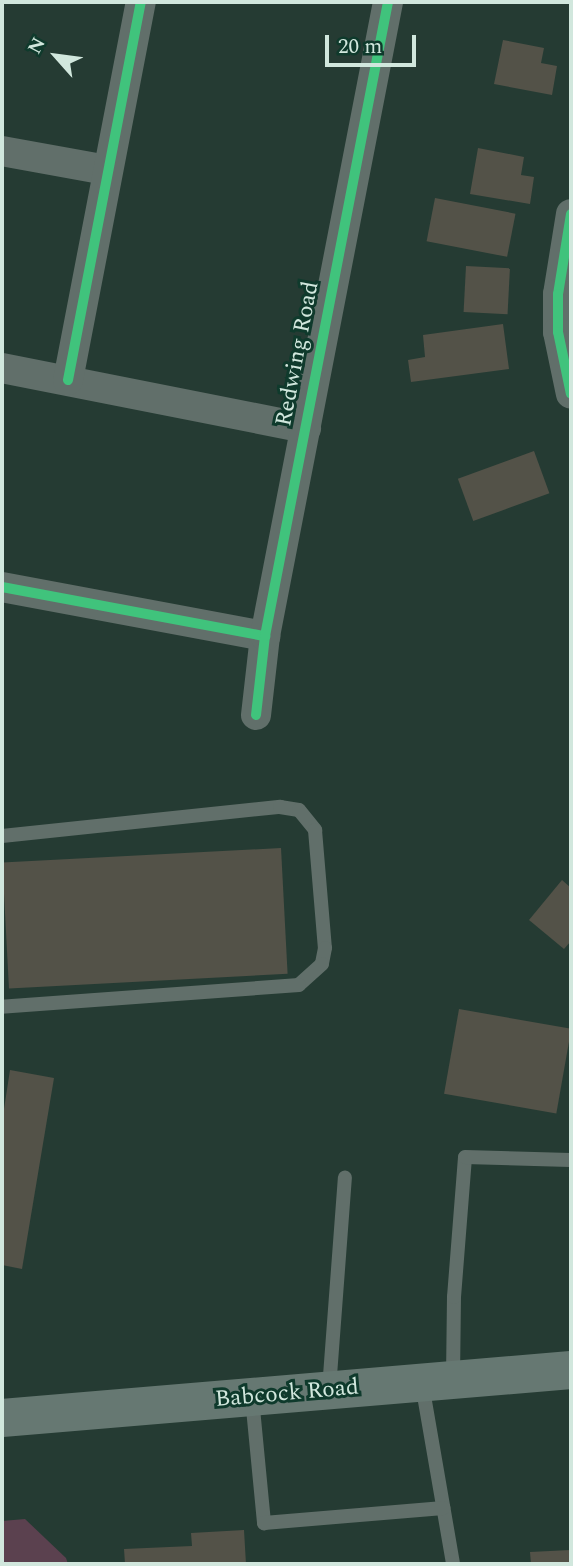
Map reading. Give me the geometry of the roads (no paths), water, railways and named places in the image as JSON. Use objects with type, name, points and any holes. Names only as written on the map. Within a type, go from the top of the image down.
[{"type":"main road","name":"Babcock Road","points":[[2,1419],[571,1370]]},
{"type":"street","points":[[68,380],[141,2]]},
{"type":"street","name":"Redwing Road","points":[[256,715],[265,636],[388,2]]},
{"type":"street","points":[[2,150],[107,170]]},
{"type":"street","points":[[571,215],[558,332],[571,394]]},
{"type":"street","points":[[2,368],[306,428]]},
{"type":"street","points":[[2,587],[265,636]]},
{"type":"lane","points":[[2,836],[280,807],[299,810],[315,830],[326,948],[322,964],[299,985],[2,1007]]},
{"type":"lane","points":[[453,1564],[443,1508],[438,1381],[454,1297],[465,1157],[570,1160]]},
{"type":"lane","points":[[329,1391],[345,1178]]},
{"type":"lane","points":[[252,1397],[264,1523],[443,1508]]}]
